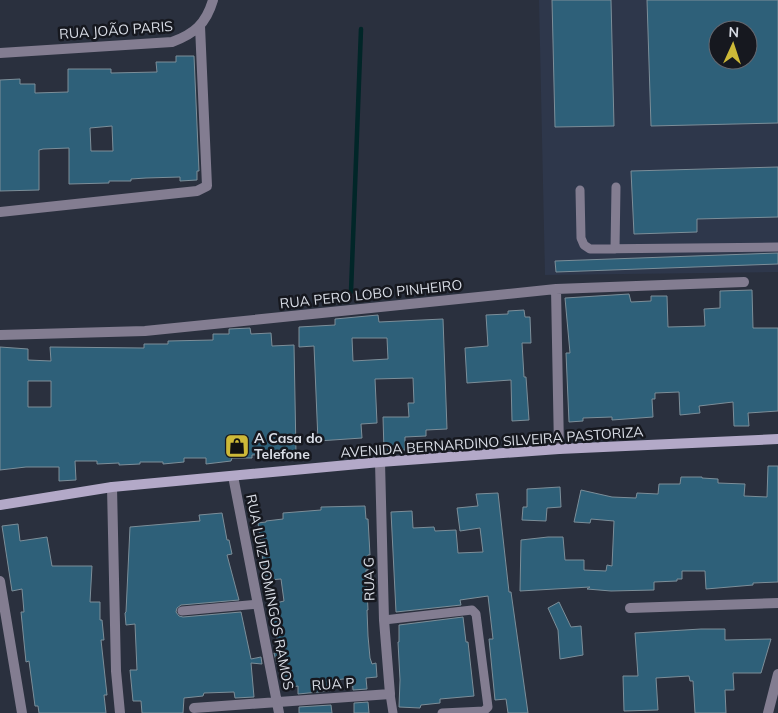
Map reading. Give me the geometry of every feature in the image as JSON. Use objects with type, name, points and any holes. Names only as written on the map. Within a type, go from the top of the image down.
[{"type":"main road","name":"AVENIDA BERNARDINO SILVEIRA PASTORIZA","points":[[0,506],[112,487],[380,462],[559,448],[778,439]]},
{"type":"street","name":"RUA JOÃO PARIS","points":[[0,53],[172,42],[188,36],[200,26],[210,10],[213,0]]},
{"type":"street","points":[[0,212],[197,191],[206,186],[200,26]]},
{"type":"street","name":"RUA PERO LOBO PINHEIRO","points":[[0,335],[145,331],[556,289],[744,282]]},
{"type":"street","points":[[556,289],[559,448]]},
{"type":"street","name":"RUA G","points":[[380,462],[384,620],[390,694]]},
{"type":"street","name":"RUA LUIZ DOMINGOS RAMOS","points":[[232,476],[279,713]]},
{"type":"street","points":[[112,487],[116,671],[120,713]]},
{"type":"street","points":[[0,582],[22,713]]},
{"type":"street","points":[[630,608],[778,603]]},
{"type":"street","points":[[768,713],[778,674]]},
{"type":"street","name":"RUA P","points":[[194,708],[390,694]]},
{"type":"lane","points":[[615,249],[616,187]]},
{"type":"lane","points":[[580,190],[581,238],[584,245],[590,249],[778,247]]},
{"type":"lane","points":[[182,611],[258,604]]},
{"type":"lane","points":[[384,620],[472,610],[476,614],[488,707],[484,711],[442,713]]},
{"type":"lane","points":[[390,694],[393,713]]},
{"type":"shaded area","points":[[539,0],[778,0],[778,272],[545,275]]},
{"type":"building","points":[[552,0],[611,0],[614,126],[555,127]]},
{"type":"building","points":[[647,0],[778,0],[778,123],[651,126]]},
{"type":"building","points":[[176,56],[194,56],[199,171],[197,171],[197,180],[180,181],[180,177],[146,178],[131,179],[131,181],[109,181],[109,183],[69,184],[69,148],[43,149],[39,150],[39,190],[0,191],[0,80],[20,79],[20,84],[35,84],[35,93],[68,92],[68,69],[111,69],[111,73],[157,72],[156,62],[176,62]],"holes":[[[112,126],[113,151],[91,151],[90,128]]]},
{"type":"building","points":[[778,167],[778,217],[697,219],[697,232],[634,234],[631,171]]},
{"type":"building","points":[[778,253],[778,264],[556,272],[555,261]]},
{"type":"building","points":[[752,290],[753,328],[778,328],[778,411],[748,413],[749,426],[734,426],[733,402],[699,406],[700,413],[680,415],[679,392],[655,393],[655,399],[652,399],[653,417],[612,420],[612,417],[583,418],[583,421],[569,422],[566,353],[570,353],[565,298],[629,294],[631,302],[651,301],[651,296],[667,296],[668,327],[705,326],[704,309],[720,308],[720,291]]},
{"type":"building","points":[[524,310],[525,317],[530,317],[531,343],[522,343],[529,420],[512,421],[511,380],[467,383],[465,348],[488,346],[486,315],[508,314],[508,311]]},
{"type":"building","points":[[378,315],[379,322],[443,319],[447,429],[426,430],[426,436],[405,437],[405,450],[384,451],[383,417],[409,417],[408,403],[414,403],[413,378],[375,379],[377,423],[361,424],[362,438],[318,441],[314,346],[299,347],[299,327],[335,325],[335,319]],"holes":[[[352,338],[387,338],[388,359],[353,361]]]},
{"type":"building","points":[[250,328],[251,334],[271,333],[272,346],[294,345],[296,453],[252,455],[252,458],[232,458],[231,461],[206,464],[206,458],[184,458],[184,462],[163,464],[163,462],[140,462],[140,464],[119,465],[119,463],[97,464],[97,461],[75,461],[76,480],[59,481],[59,467],[26,467],[0,470],[0,347],[28,349],[28,360],[51,361],[50,347],[144,348],[144,344],[168,344],[168,341],[213,340],[213,334],[229,334],[229,329]],"holes":[[[28,381],[51,381],[51,407],[28,407]]]},
{"type":"building","points":[[768,466],[778,466],[778,582],[706,589],[705,571],[682,571],[682,579],[677,579],[677,581],[654,582],[654,590],[611,591],[587,589],[590,587],[520,591],[521,540],[563,537],[565,560],[584,560],[584,570],[606,571],[607,565],[612,566],[614,521],[591,519],[590,523],[574,522],[581,490],[612,497],[636,498],[637,493],[658,494],[659,484],[680,484],[681,477],[702,477],[718,479],[718,483],[745,484],[744,496],[767,497]]},
{"type":"building","points":[[560,487],[561,507],[547,508],[546,521],[522,520],[523,507],[527,507],[527,489]]},
{"type":"building","points":[[498,493],[509,592],[511,592],[528,713],[508,713],[506,699],[495,700],[489,639],[493,639],[488,596],[460,600],[461,605],[396,612],[391,512],[412,511],[413,528],[434,527],[435,531],[456,530],[458,553],[483,552],[480,528],[460,531],[457,508],[478,506],[476,494]]},
{"type":"building","points":[[365,506],[366,519],[368,519],[370,555],[368,555],[368,570],[366,570],[368,636],[370,658],[372,664],[376,663],[377,677],[366,678],[367,689],[353,690],[352,678],[327,681],[329,691],[298,694],[298,686],[287,688],[282,665],[277,664],[274,653],[281,652],[271,618],[275,618],[272,604],[284,601],[281,579],[268,580],[268,576],[265,576],[258,523],[283,519],[283,513],[321,510],[321,507]]},
{"type":"building","points":[[222,513],[227,540],[229,540],[232,554],[227,555],[239,600],[181,605],[177,608],[176,612],[179,616],[183,617],[241,612],[251,659],[261,657],[262,664],[251,663],[254,697],[235,698],[234,692],[204,693],[203,696],[184,698],[183,713],[142,713],[141,701],[133,701],[130,670],[137,670],[135,624],[126,625],[125,613],[130,527],[200,521],[199,515]]},
{"type":"building","points":[[18,524],[20,541],[47,537],[52,566],[92,566],[90,602],[100,602],[100,620],[102,620],[104,640],[101,640],[107,695],[104,695],[106,713],[39,713],[38,706],[35,706],[29,661],[26,662],[21,612],[24,612],[22,589],[12,591],[2,526]]},
{"type":"building","points":[[559,602],[571,627],[581,626],[583,655],[560,659],[558,630],[548,608]]},
{"type":"building","points":[[463,617],[466,642],[468,642],[474,696],[440,699],[440,703],[421,705],[420,708],[399,707],[399,625]]},
{"type":"building","points":[[725,629],[725,640],[771,639],[761,673],[733,673],[734,690],[725,690],[726,713],[695,713],[693,681],[690,681],[689,676],[656,678],[658,710],[624,711],[623,676],[638,676],[635,633]]},
{"type":"building","points":[[368,702],[369,713],[354,713],[354,703]]},
{"type":"building","points":[[331,705],[332,713],[299,713],[299,707]]},
{"type":"waterway","points":[[351,292],[361,29]]},
{"type":"place","name":"A Casa do Telefone","points":[[237,446]]}]
